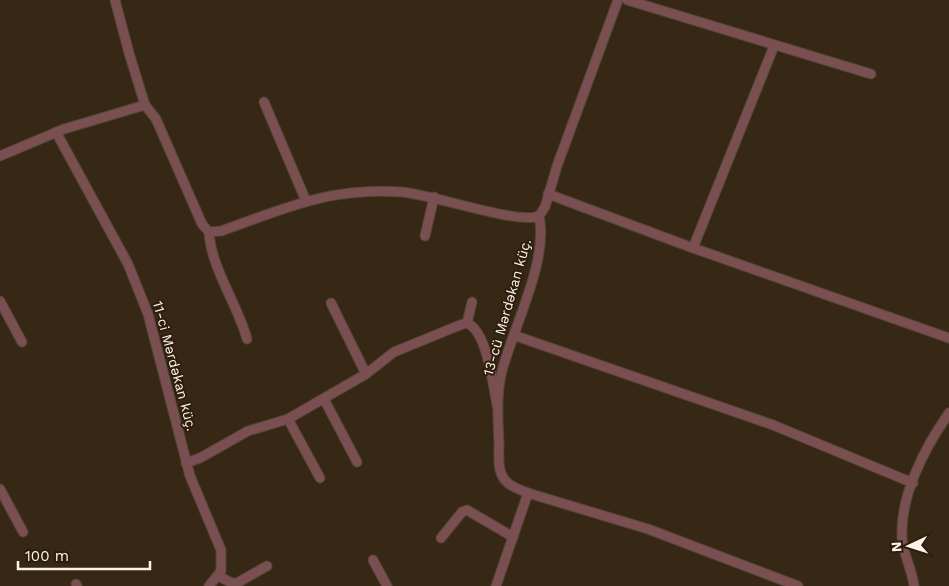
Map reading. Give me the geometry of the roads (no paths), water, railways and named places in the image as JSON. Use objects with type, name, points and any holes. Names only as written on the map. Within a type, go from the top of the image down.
[{"type":"street","points":[[115,0],[128,53],[145,105],[156,118],[202,224],[209,232],[211,250],[237,307],[247,339]]},
{"type":"street","name":"13-cü Mərdəkan küç.","points":[[528,493],[505,481],[501,474],[497,405],[506,360],[516,336],[540,245],[542,233],[539,216],[545,206],[618,0]]},
{"type":"street","points":[[627,0],[871,74]]},
{"type":"street","points":[[693,248],[774,46]]},
{"type":"street","points":[[264,102],[306,200]]},
{"type":"street","points":[[0,156],[56,132],[145,105]]},
{"type":"street","name":"11-ci Mərdəkan küç.","points":[[56,132],[136,281],[154,331],[186,463],[201,506],[221,550],[222,565],[218,576]]},
{"type":"street","points":[[209,232],[221,231],[306,200],[330,194],[366,191],[402,192],[434,197],[522,219],[539,216]]},
{"type":"street","points":[[548,194],[693,248],[949,338]]},
{"type":"street","points":[[425,236],[434,197]]},
{"type":"street","points":[[0,301],[22,342]]},
{"type":"street","points":[[467,323],[472,302]]},
{"type":"street","points":[[332,303],[366,374]]},
{"type":"street","points":[[186,463],[200,458],[248,432],[288,419],[366,374],[394,352],[467,323]]},
{"type":"street","points":[[467,323],[478,331],[488,359],[497,405]]},
{"type":"street","points":[[516,336],[773,425],[913,483]]},
{"type":"street","points":[[488,359],[506,360]]},
{"type":"street","points":[[324,399],[357,462]]},
{"type":"street","points":[[914,586],[902,538],[904,513],[913,483],[929,444],[949,413]]},
{"type":"street","points":[[288,419],[320,478]]},
{"type":"street","points":[[0,489],[22,532]]},
{"type":"street","points":[[496,586],[528,493],[648,529],[798,586]]},
{"type":"street","points":[[441,538],[462,512],[467,510],[513,537]]},
{"type":"street","points":[[373,560],[387,586]]},
{"type":"street","points":[[209,586],[218,576],[232,583],[237,583],[268,566]]}]
